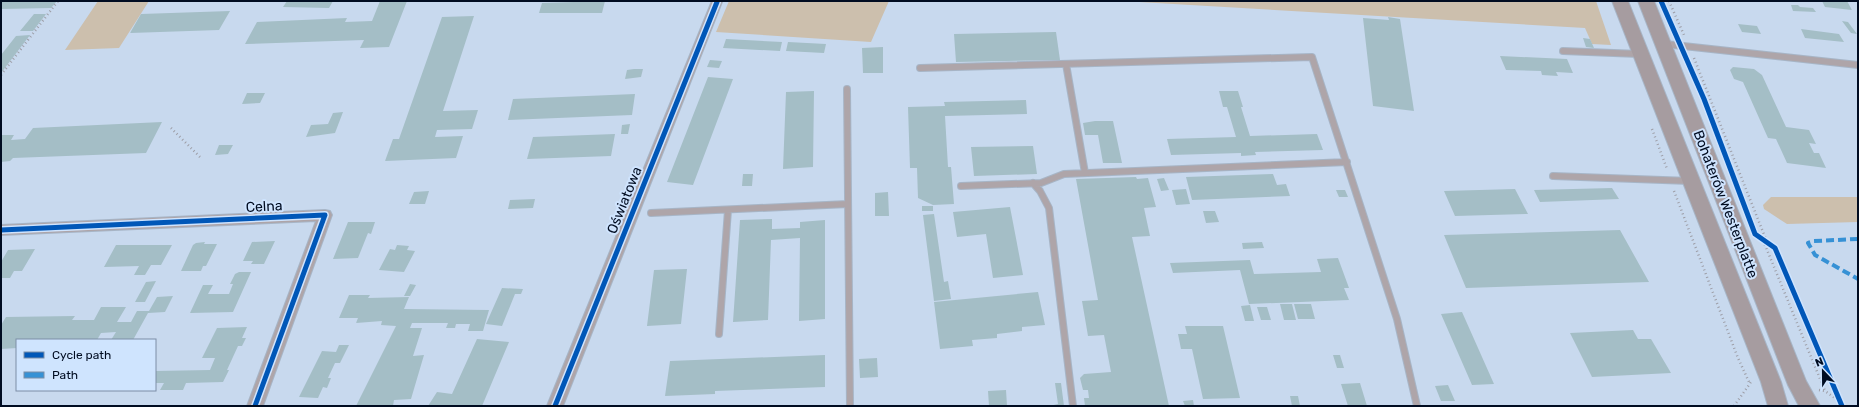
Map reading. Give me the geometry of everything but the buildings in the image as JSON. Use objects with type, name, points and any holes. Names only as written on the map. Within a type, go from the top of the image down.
[{"type":"main road","name":"Bohaterów Westerplatte","points":[[1620,1],[1771,382],[1778,406]]},
{"type":"main road","name":"Bohaterów Westerplatte","points":[[1646,1],[1798,385],[1810,406]]},
{"type":"street","name":"Oświatowa","points":[[555,406],[717,2]]},
{"type":"street","name":"Celna","points":[[1,230],[325,215],[255,406]]},
{"type":"lane","points":[[1663,43],[1858,65]]},
{"type":"lane","points":[[1563,51],[1641,54]]},
{"type":"lane","points":[[920,68],[1310,56],[1314,58],[1397,319],[1417,406]]},
{"type":"lane","points":[[1066,64],[1085,173]]},
{"type":"lane","points":[[847,88],[850,406]]},
{"type":"lane","points":[[961,186],[1033,183],[1041,182],[1064,174],[1347,162]]},
{"type":"lane","points":[[1553,176],[1691,182]]},
{"type":"lane","points":[[1033,183],[1040,191],[1049,208],[1073,406]]},
{"type":"lane","points":[[651,214],[848,204]]},
{"type":"lane","points":[[719,334],[728,210]]},
{"type":"path","points":[[1,75],[58,1]]},
{"type":"path","points":[[1669,1],[1712,101],[1768,243]]},
{"type":"path","points":[[1695,79],[1723,149]]},
{"type":"path","points":[[170,128],[200,157]]},
{"type":"path","points":[[1755,234],[1768,243]]},
{"type":"path","points":[[1768,243],[1765,245],[1824,385],[1825,391]]},
{"type":"path","points":[[1833,387],[1842,406]]},
{"type":"shaded area","points":[[98,1],[149,1],[119,48],[65,50]]},
{"type":"shaded area","points":[[729,1],[889,1],[871,42],[716,32]]},
{"type":"shaded area","points":[[1122,1],[1596,1],[1611,45],[1592,44],[1585,28]]},
{"type":"shaded area","points":[[1771,197],[1858,197],[1858,222],[1787,224],[1764,209],[1763,205]]},
{"type":"marked path","points":[[1858,239],[1814,241],[1808,243],[1810,249],[1815,255],[1858,279]]},
{"type":"cycle path","points":[[1661,1],[1704,99],[1755,234],[1775,248],[1842,406]]},
{"type":"cycle path","points":[[555,406],[717,2]]},
{"type":"cycle path","points":[[1,230],[325,215],[255,406]]}]
